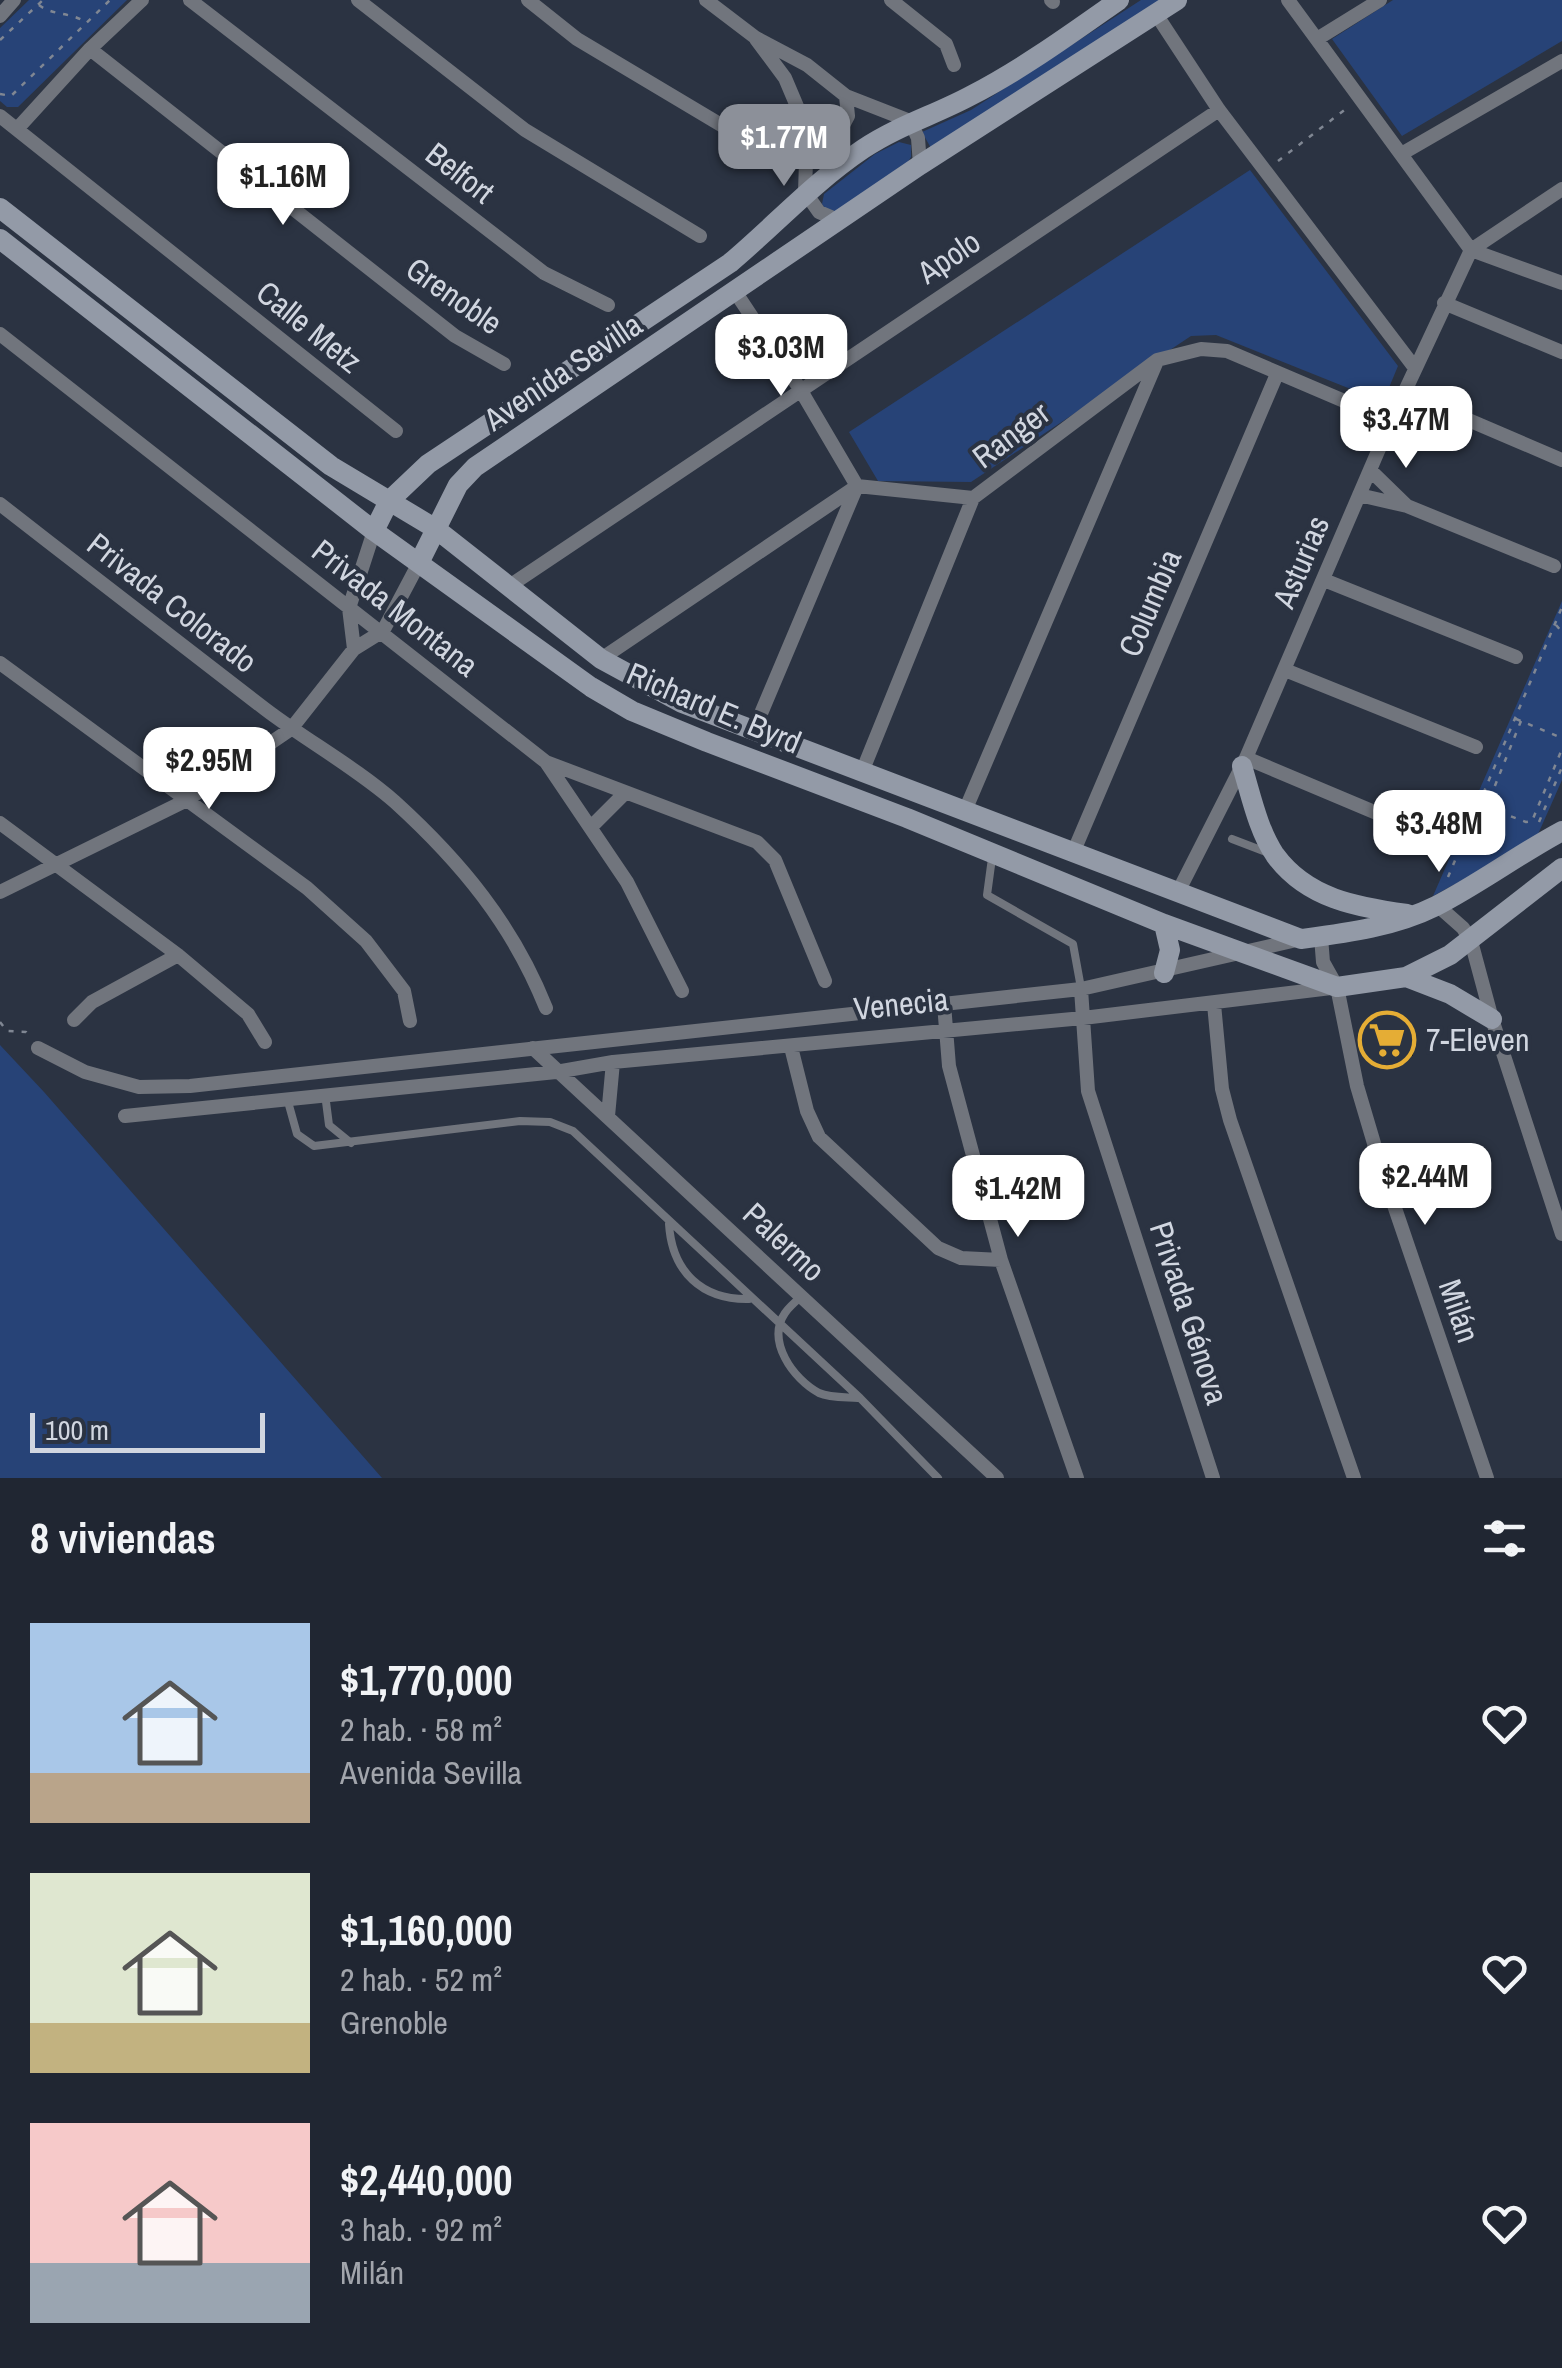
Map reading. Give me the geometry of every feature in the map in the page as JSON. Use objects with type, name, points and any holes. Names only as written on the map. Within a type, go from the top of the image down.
[{"type":"street","points":[[0,16],[14,0]]},
{"type":"street","points":[[17,129],[90,49],[142,0]]},
{"type":"street","name":"Belfort","points":[[190,0],[544,273],[608,305]]},
{"type":"street","points":[[358,0],[525,130],[700,236]]},
{"type":"street","points":[[528,0],[577,39],[752,144]]},
{"type":"street","points":[[706,0],[756,38],[807,64],[846,96],[910,121],[920,144],[920,165]]},
{"type":"street","points":[[890,0],[946,44],[954,65]]},
{"type":"street","name":"Avenida Sevilla","points":[[374,531],[389,501],[406,481],[730,264],[768,232],[805,192],[864,148],[910,121],[970,96],[1120,0]]},
{"type":"street","name":"Avenida Sevilla","points":[[420,561],[458,485],[475,467],[920,165],[1176,0]]},
{"type":"street","points":[[1288,0],[1472,250],[1562,283]]},
{"type":"street","points":[[1317,39],[1380,0]]},
{"type":"street","points":[[1156,14],[1219,110],[1414,368]]},
{"type":"street","points":[[756,38],[785,78],[807,130],[805,192],[818,212],[840,221]]},
{"type":"street","name":"Grenoble","points":[[90,49],[455,336],[504,364]]},
{"type":"street","points":[[1403,153],[1562,61]]},
{"type":"street","points":[[807,130],[824,136],[840,131],[848,116],[846,96]]},
{"type":"street","name":"Apolo","points":[[511,586],[1219,110]]},
{"type":"street","name":"Calle Metz","points":[[0,116],[396,431]]},
{"type":"street","points":[[1472,250],[1562,189]]},
{"type":"street","name":"Richard E. Byrd","points":[[0,208],[331,466],[436,529],[601,660],[682,703],[1177,894],[1311,938]]},
{"type":"street","name":"Richard E. Byrd","points":[[0,239],[374,531],[591,687],[632,711],[1164,924],[1337,987]]},
{"type":"street","name":"Asturias","points":[[1177,894],[1244,762],[1390,421],[1472,250]]},
{"type":"street","points":[[736,293],[800,389],[857,486]]},
{"type":"street","points":[[1444,303],[1562,352]]},
{"type":"street","name":"Privada Montana","points":[[0,334],[546,762],[628,882],[682,991]]},
{"type":"street","name":"Ranger","points":[[857,486],[972,498],[1157,360],[1201,349],[1217,349],[1390,421]]},
{"type":"street","points":[[964,813],[1157,360]]},
{"type":"street","name":"Columbia","points":[[1073,853],[1277,374]]},
{"type":"street","points":[[1404,392],[1562,460]]},
{"type":"street","points":[[1370,470],[1407,506]]},
{"type":"street","points":[[601,660],[857,486]]},
{"type":"street","points":[[754,730],[857,486]]},
{"type":"street","points":[[1359,495],[1407,506],[1554,566]]},
{"type":"street","points":[[862,772],[972,498]]},
{"type":"street","name":"Privada Colorado","points":[[0,504],[291,729],[393,800],[452,859],[498,913],[529,964],[546,1008]]},
{"type":"street","points":[[354,649],[349,608],[374,531]]},
{"type":"street","points":[[0,892],[187,800],[291,729],[354,649],[383,631],[420,561]]},
{"type":"street","points":[[1324,580],[1516,656]]},
{"type":"street","points":[[0,663],[307,888],[366,941],[404,991],[410,1021]]},
{"type":"street","points":[[1285,670],[1476,746]]},
{"type":"street","points":[[546,762],[767,849],[825,981]]},
{"type":"street","points":[[1244,762],[1436,838]]},
{"type":"street","points":[[1244,762],[1276,855],[1301,881],[1353,906],[1414,915]]},
{"type":"street","points":[[591,827],[625,793]]},
{"type":"street","points":[[0,822],[178,954],[248,1014],[265,1042]]},
{"type":"street","name":"Venecia","points":[[38,1048],[85,1072],[138,1088],[210,1084],[1081,989],[1414,915],[1436,906],[1562,831]]},
{"type":"street","name":"Venecia","points":[[125,1116],[556,1072],[613,1062],[1214,1004],[1406,976],[1472,941],[1562,868]]},
{"type":"street","points":[[1436,906],[1472,941],[1492,1019],[1562,1234]]},
{"type":"street","points":[[1164,924],[1170,950],[1164,973]]},
{"type":"street","name":"Milán","points":[[1311,938],[1337,987],[1357,1086],[1381,1167],[1488,1478]]},
{"type":"street","points":[[74,1020],[92,1002],[178,954]]},
{"type":"street","points":[[1406,976],[1450,994],[1492,1019]]},
{"type":"street","name":"Privada Génova","points":[[1081,989],[1088,1091],[1212,1478]]},
{"type":"street","points":[[944,1004],[949,1066],[1001,1260],[1077,1478]]},
{"type":"street","points":[[1214,1004],[1222,1089],[1230,1120],[1354,1478]]},
{"type":"street","points":[[791,1047],[807,1111],[819,1137],[938,1248],[961,1258],[1001,1260]]},
{"type":"street","name":"Palermo","points":[[533,1048],[998,1478]]},
{"type":"street","points":[[608,1116],[613,1062]]},
{"type":"street","points":[[210,1084],[212,1107]]},
{"type":"lane","points":[[1232,840],[1276,855]]},
{"type":"lane","points":[[993,853],[987,895],[1073,944],[1081,989]]},
{"type":"lane","points":[[325,1094],[329,1125],[351,1144]]},
{"type":"lane","points":[[287,1098],[297,1134],[314,1146],[460,1127],[550,1122],[573,1132],[860,1398],[938,1478]]},
{"type":"lane","points":[[670,1224],[674,1256],[699,1286],[729,1300],[751,1300]]},
{"type":"lane","points":[[802,1296],[784,1313],[780,1325],[782,1355],[808,1385],[830,1396],[860,1398]]},
{"type":"lane","points":[[920,1478],[926,1467]]},
{"type":"path","points":[[0,40],[43,0]]},
{"type":"path","points":[[0,94],[10,96],[110,0]]},
{"type":"path","points":[[38,5],[87,22]]},
{"type":"path","points":[[1265,171],[1360,98]]},
{"type":"path","points":[[1436,906],[1562,607]]},
{"type":"path","points":[[1554,624],[1562,632]]},
{"type":"path","points":[[1515,718],[1562,738]]},
{"type":"path","points":[[1522,721],[1488,802],[1489,808],[1532,822],[1562,749]]},
{"type":"path","points":[[1526,850],[1562,768]]},
{"type":"path","points":[[0,1022],[7,1031],[26,1032],[38,1048]]},
{"type":"shaded area","points":[[29,0],[127,0],[18,107],[7,107],[0,101],[0,28]]},
{"type":"shaded area","points":[[1141,0],[1160,0],[932,150],[922,132],[971,110]]},
{"type":"shaded area","points":[[1393,0],[1562,0],[1562,41],[1402,136],[1332,39]]},
{"type":"shaded area","points":[[899,142],[911,145],[908,162],[848,206],[828,213],[822,204],[824,194],[875,154]]},
{"type":"shaded area","points":[[1250,170],[1398,366],[1383,402],[1216,335],[1191,336],[971,482],[878,481],[849,432]]},
{"type":"shaded area","points":[[1562,601],[1562,780],[1535,841],[1433,896]]},
{"type":"shaded area","points":[[0,1045],[44,1092],[382,1478],[0,1478]]},
{"type":"building","name":"7-Eleven","points":[[1403,1027],[1408,1050],[1370,1053],[1367,1030]]},
{"type":"place","name":"7-Eleven","points":[[1387,1040]]}]
